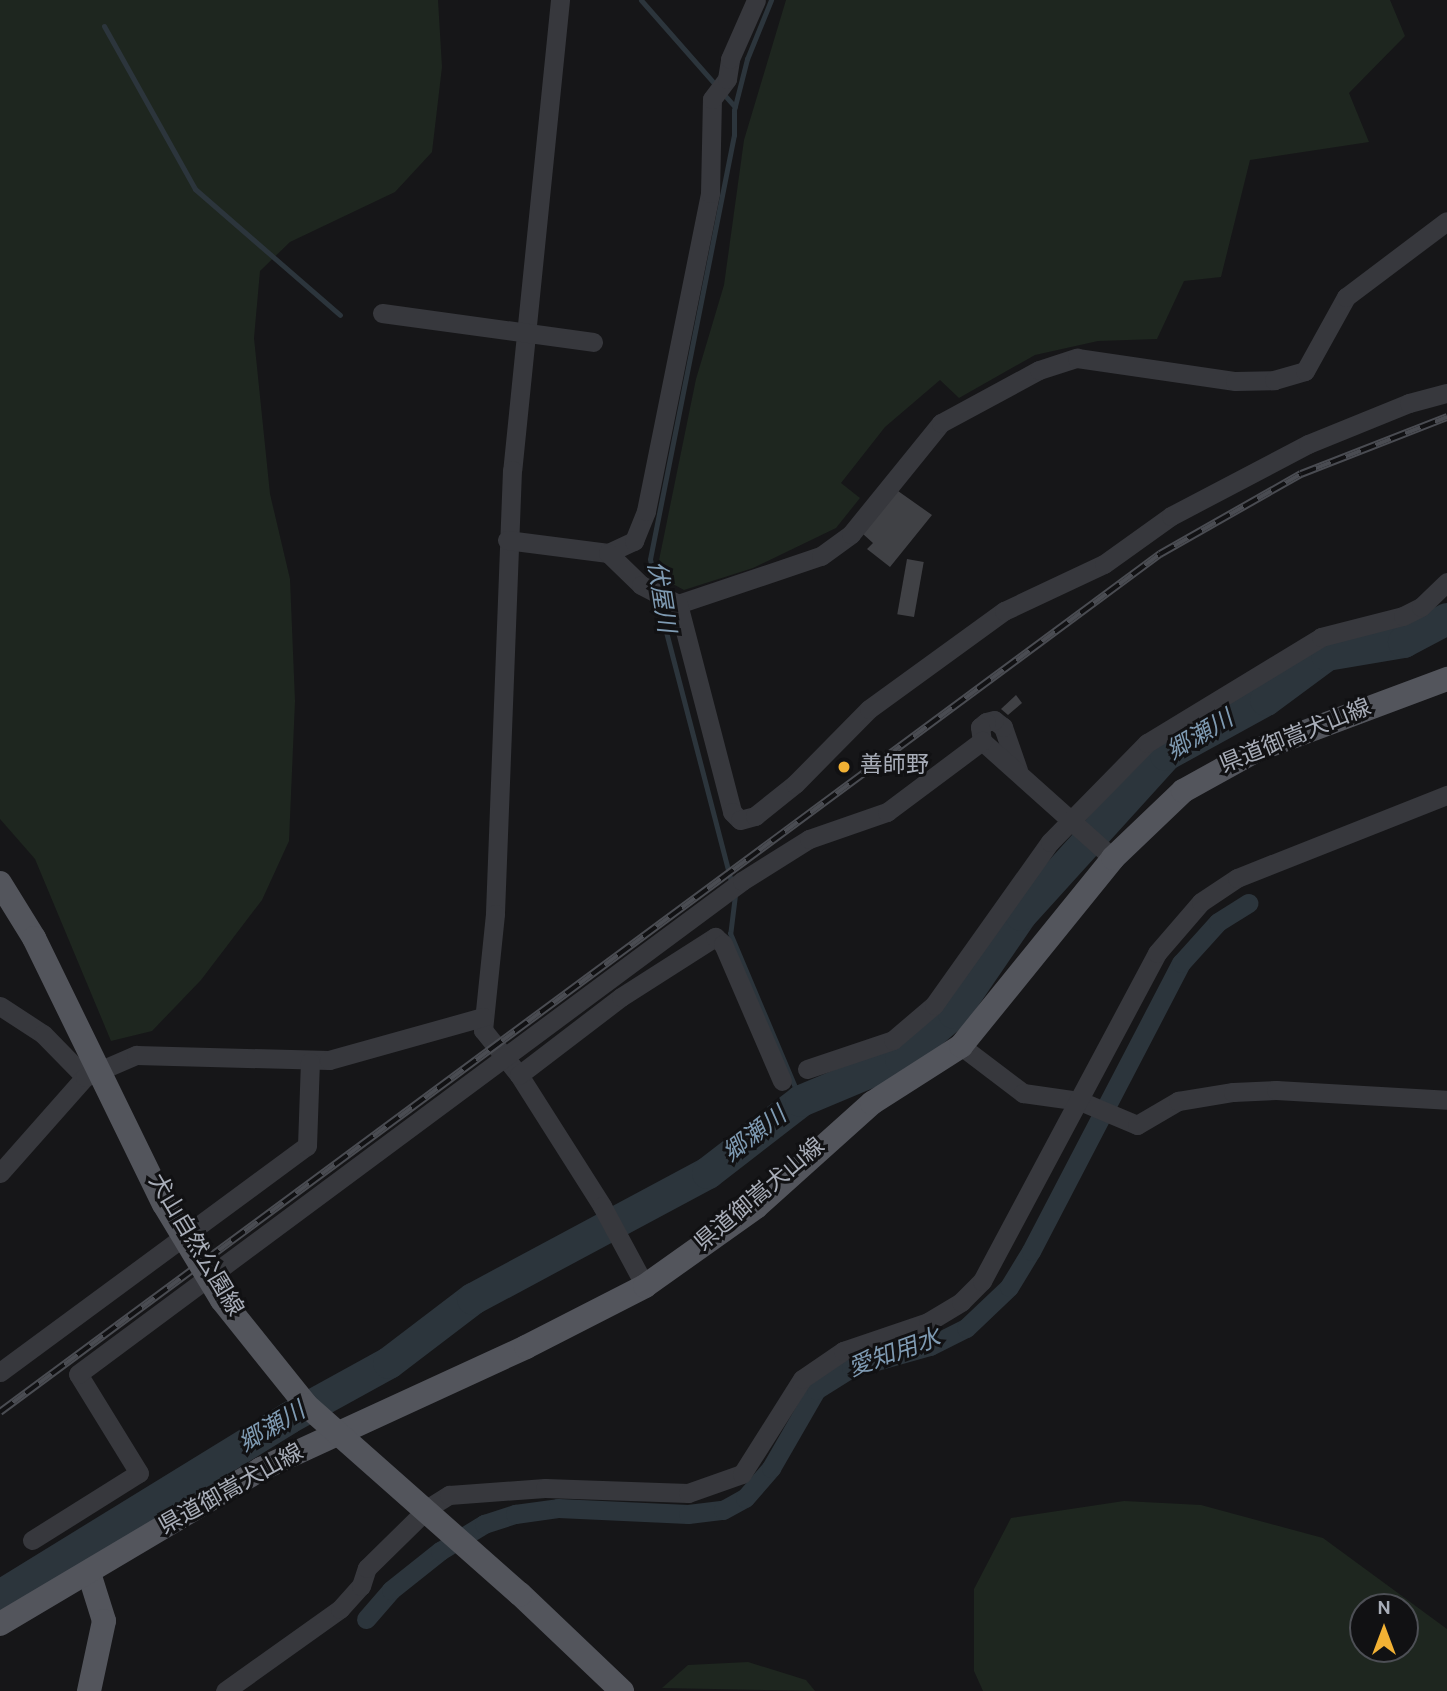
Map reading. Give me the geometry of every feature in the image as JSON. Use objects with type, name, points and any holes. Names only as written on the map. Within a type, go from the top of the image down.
[{"type":"main road","name":"県道御嵩犬山線","points":[[0,1624],[261,1469],[526,1347],[645,1286],[756,1207],[872,1103],[961,1046],[1108,853],[1183,791],[1219,767],[1447,678]]},
{"type":"main road","name":"犬山自然公園線","points":[[0,883],[34,939],[164,1204],[222,1300],[306,1405],[520,1594],[622,1691]]},
{"type":"main road","points":[[89,1573],[104,1621],[89,1691]]},
{"type":"street","points":[[560,0],[507,540],[495,914],[483,1017],[489,1041],[519,1075],[602,1206],[645,1286]]},
{"type":"street","points":[[507,540],[608,553],[634,541],[646,511],[710,193],[712,99],[727,79],[730,59],[756,0]]},
{"type":"street","points":[[608,553],[641,585],[678,604],[821,556],[851,534],[941,423],[1039,370],[1077,358],[1235,381],[1274,380],[1305,371],[1346,297],[1447,221]]},
{"type":"street","points":[[382,313],[593,342]]},
{"type":"street","points":[[678,604],[732,811],[740,820],[755,816],[795,785],[869,709],[1004,611],[1104,564],[1171,516],[1308,444],[1409,403],[1447,393]]},
{"type":"street","points":[[807,1069],[892,1040],[934,1005],[1071,817],[1147,743],[1321,637],[1403,616],[1421,607],[1447,583]]},
{"type":"street","points":[[32,1540],[139,1473],[78,1374],[121,1344],[124,1336],[742,881],[809,839],[887,812],[982,741],[1018,769],[1108,853]]},
{"type":"street","points":[[225,1691],[340,1609],[361,1586],[367,1568],[428,1508],[449,1495],[545,1488],[688,1493],[742,1474],[802,1380],[843,1351],[928,1322],[961,1303],[982,1281],[1167,936],[1201,902],[1237,878],[1447,795]]},
{"type":"street","points":[[519,1075],[621,997],[715,937],[723,944],[782,1081]]},
{"type":"street","points":[[0,1006],[43,1034],[85,1077]]},
{"type":"street","points":[[0,1173],[85,1077],[136,1055],[310,1062],[329,1060],[483,1017]]},
{"type":"street","points":[[961,1046],[1023,1093],[1080,1101],[1121,1121],[1137,1125],[1178,1101],[1233,1092],[1276,1090],[1447,1100]]},
{"type":"street","points":[[0,1372],[307,1146],[310,1062]]},
{"type":"shaded area","points":[[0,0],[438,0],[442,67],[432,152],[395,192],[290,242],[260,271],[254,338],[270,494],[290,579],[295,701],[289,841],[262,900],[201,980],[152,1031],[111,1041],[35,859],[0,819]]},
{"type":"shaded area","points":[[786,0],[1390,0],[1405,36],[1349,93],[1369,142],[1250,160],[1221,277],[1184,281],[1157,339],[1098,341],[1035,355],[959,398],[940,380],[885,427],[841,483],[860,498],[836,528],[753,568],[684,590],[656,575],[696,379],[724,285],[744,140]]},
{"type":"shaded area","points":[[1124,1501],[1201,1505],[1323,1538],[1398,1593],[1349,1593],[1349,1663],[1419,1663],[1419,1608],[1447,1629],[1447,1691],[983,1691],[974,1671],[974,1589],[1011,1518]]},
{"type":"shaded area","points":[[748,1662],[806,1680],[815,1691],[662,1688],[688,1665]]},
{"type":"building","points":[[898,491],[932,515],[890,567],[867,549],[873,543],[863,534]]},
{"type":"building","points":[[907,559],[924,562],[914,617],[897,614]]},
{"type":"building","points":[[1016,695],[1022,703],[1008,715],[1001,709]]},
{"type":"waterway","points":[[641,0],[735,107]]},
{"type":"waterway","name":"伏屋川","points":[[655,587],[650,559],[734,135],[734,110],[747,59],[771,0]]},
{"type":"waterway","points":[[104,26],[195,189],[340,315]]},
{"type":"waterway","name":"伏屋川","points":[[658,601],[731,882]]},
{"type":"waterway","name":"郷瀬川","points":[[0,1596],[289,1418],[389,1363],[473,1299],[708,1173],[801,1101],[901,1059],[954,1013],[1021,915],[1166,755],[1266,700],[1327,655],[1404,642],[1447,619]]},
{"type":"waterway","name":"伏屋川","points":[[735,895],[730,933],[801,1101]]},
{"type":"waterway","name":"愛知用水","points":[[366,1619],[391,1590],[440,1551],[484,1524],[515,1514],[558,1508],[688,1514],[723,1510],[745,1498],[771,1468],[816,1390],[851,1368],[930,1346],[966,1328],[1009,1287],[1031,1251],[1181,963],[1218,922],[1249,903]]},
{"type":"railway","points":[[0,1412],[1160,554],[1301,474],[1447,417]]},
{"type":"place","name":"善師野","points":[[844,767]]}]
